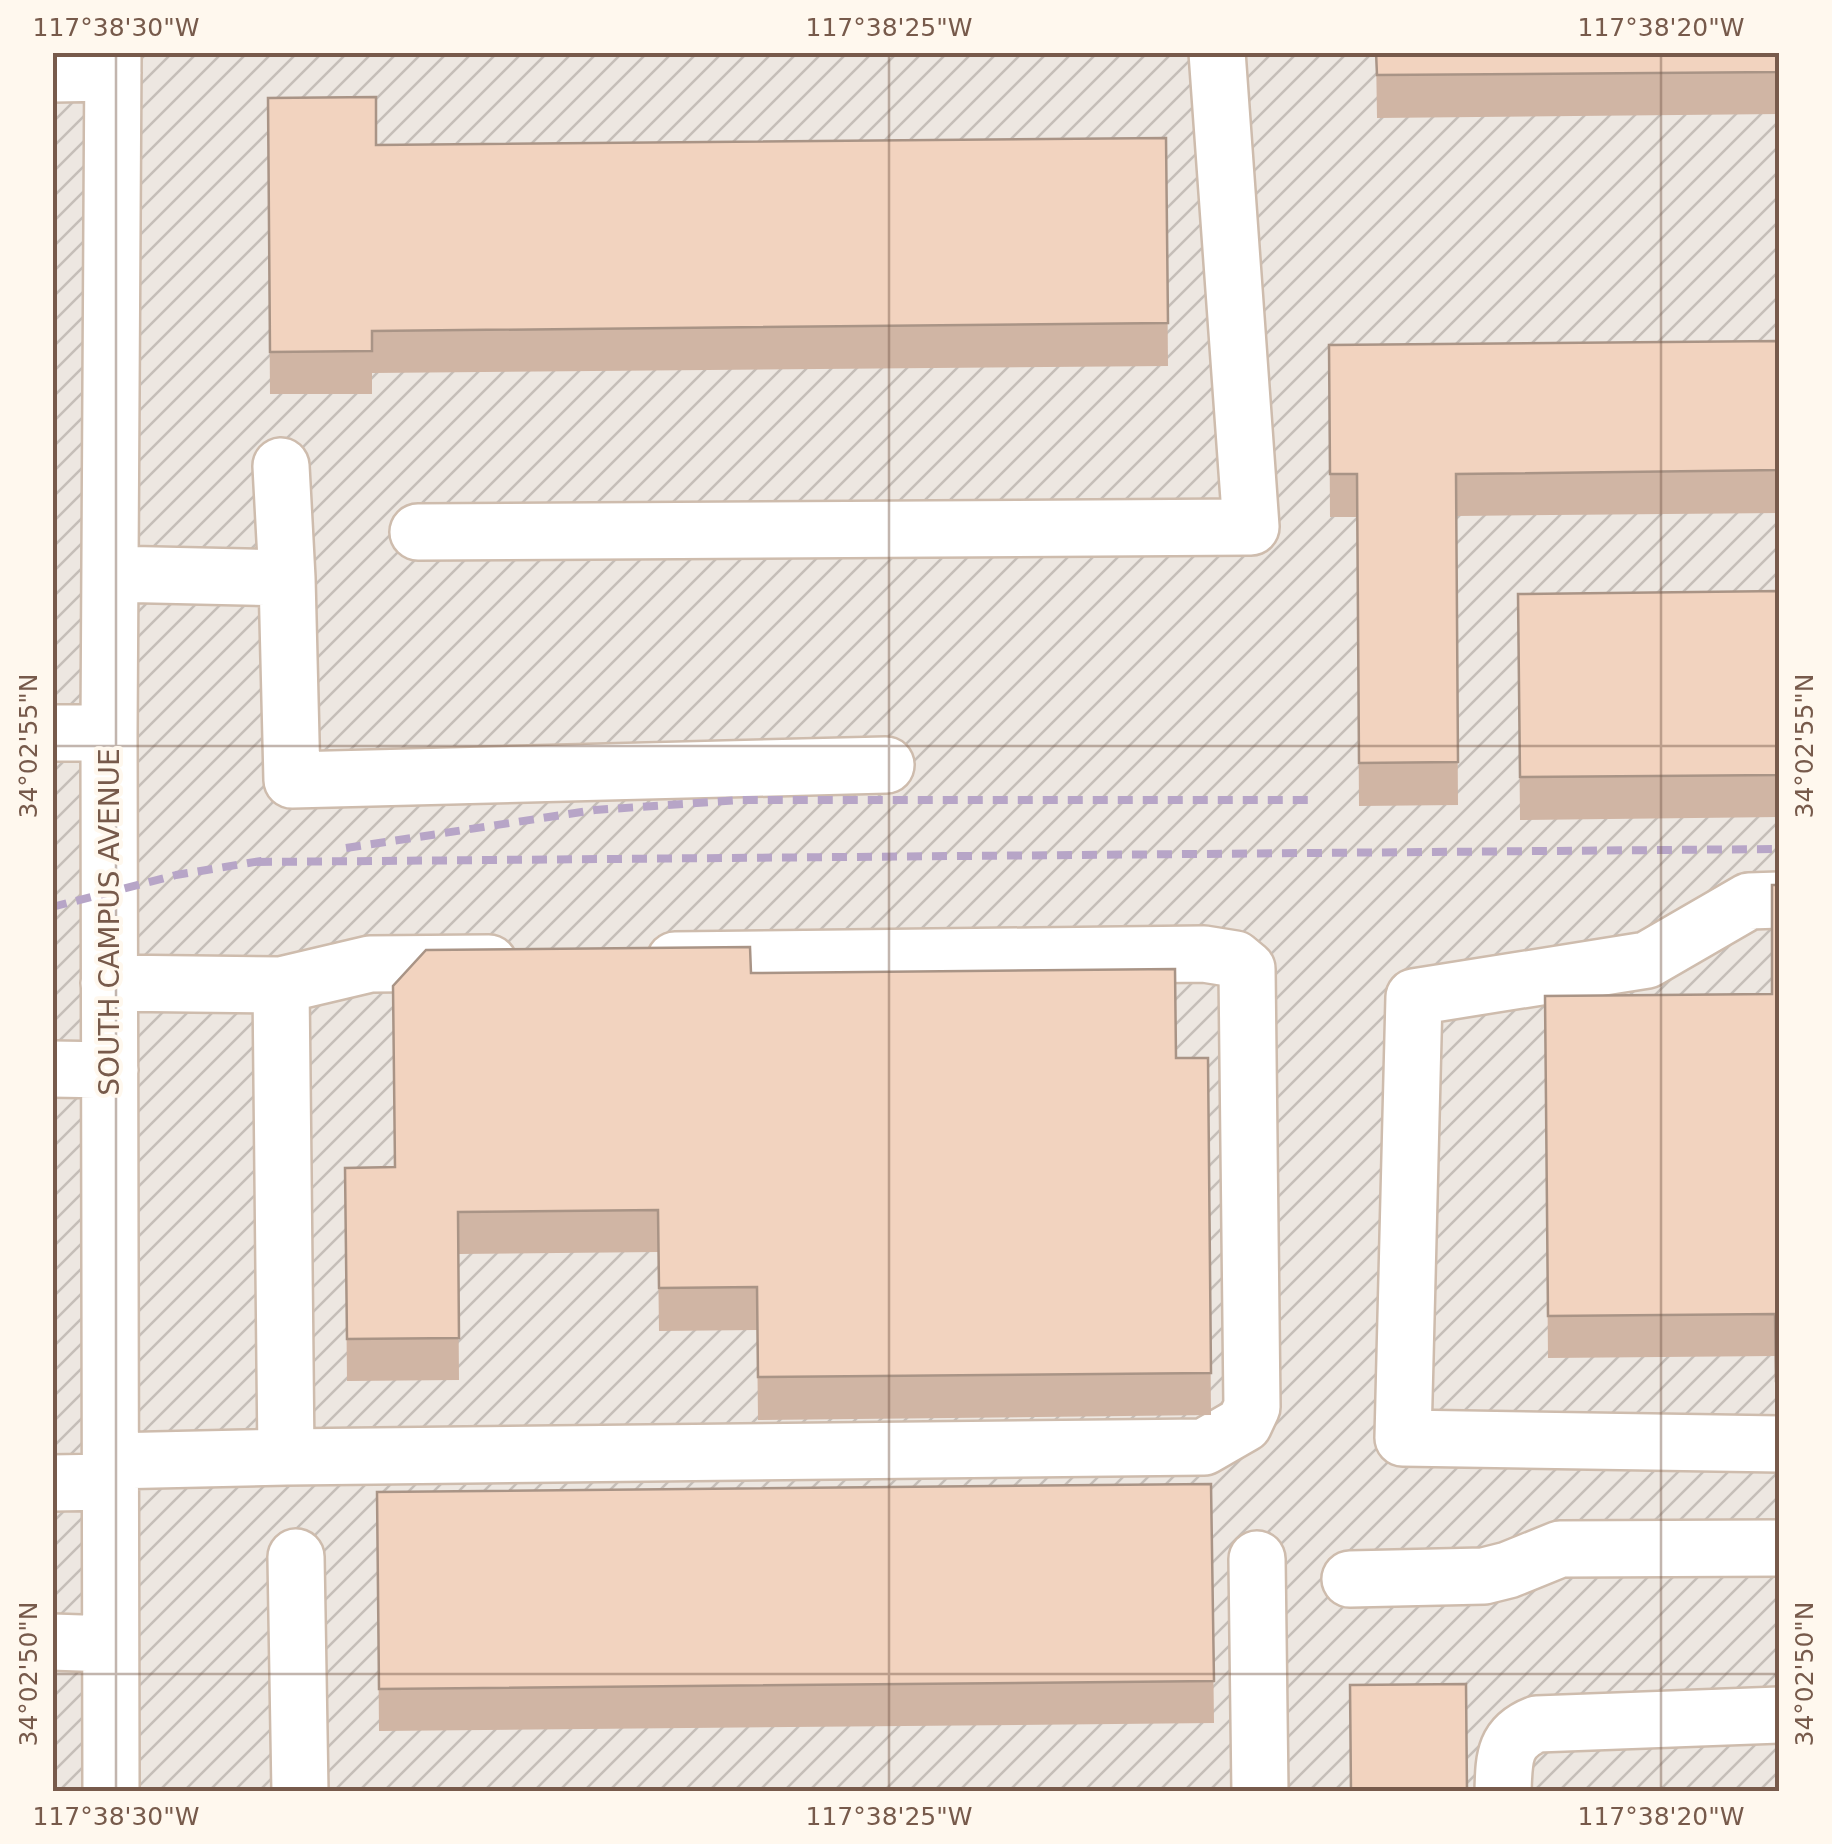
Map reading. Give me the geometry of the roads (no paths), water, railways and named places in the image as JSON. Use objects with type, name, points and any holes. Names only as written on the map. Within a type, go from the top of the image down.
[{"type":"street","points":[[418,532],[1251,527],[1217,52]]},
{"type":"street","points":[[52,74],[113,63]]},
{"type":"street","name":"SOUTH CAMPUS AVENUE","points":[[111,1792],[108,733],[113,63]]},
{"type":"street","points":[[281,466],[292,780],[886,765]]},
{"type":"street","points":[[110,574],[287,578]]},
{"type":"street","points":[[52,733],[108,733]]},
{"type":"street","points":[[1780,900],[1749,901],[1648,960],[1414,997],[1403,1438],[1780,1444]]},
{"type":"street","points":[[52,1483],[110,1472],[286,1456],[1204,1447],[1244,1424],[1252,1407],[1247,969],[1235,959],[1204,954],[628,961]]},
{"type":"street","points":[[109,983],[280,985],[370,964],[529,962]]},
{"type":"street","points":[[280,985],[286,1456]]},
{"type":"street","points":[[52,1069],[110,1070]]},
{"type":"street","points":[[1350,1579],[1484,1576],[1560,1549],[1780,1548]]},
{"type":"street","points":[[296,1558],[300,1792]]},
{"type":"street","points":[[1257,1559],[1260,1792]]},
{"type":"street","points":[[52,1642],[110,1644]]},
{"type":"street","points":[[1503,1792],[1508,1745],[1520,1730],[1537,1724],[1780,1715]]},
{"type":"railway","points":[[346,848],[595,810],[740,800],[1316,800]]},
{"type":"railway","points":[[257,862],[1780,849]]},
{"type":"railway","points":[[52,907],[176,875],[267,860]]}]
